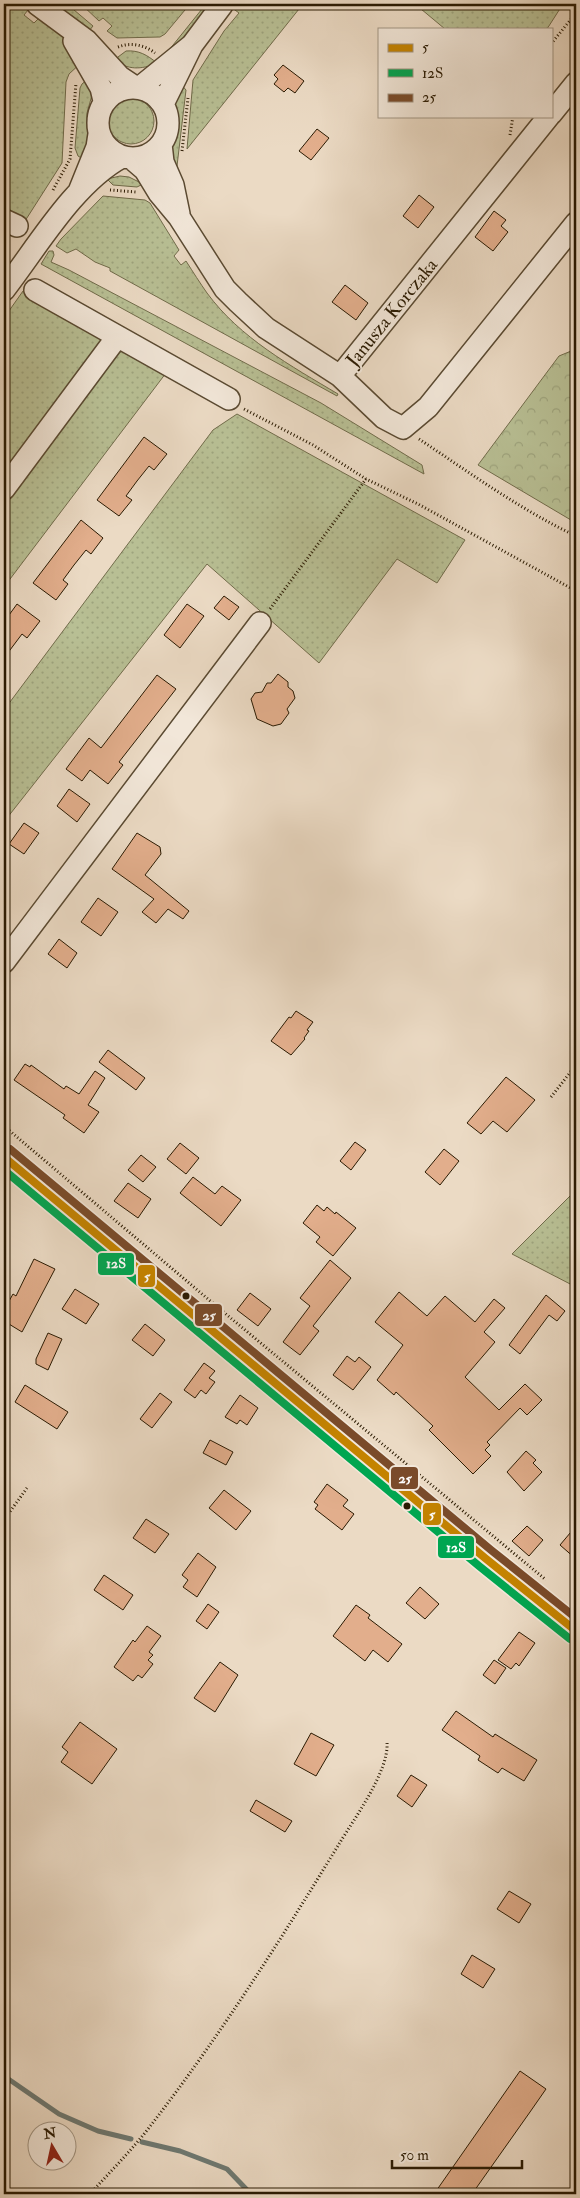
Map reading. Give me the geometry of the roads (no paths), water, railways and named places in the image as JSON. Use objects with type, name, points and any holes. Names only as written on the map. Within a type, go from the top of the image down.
[{"type":"street","points":[[4,290],[80,189],[111,163],[127,157],[148,155],[161,144],[168,129],[168,120],[163,104],[151,92],[137,88],[120,77],[87,41],[37,4]]},
{"type":"street","points":[[163,104],[192,45],[222,5]]},
{"type":"street","points":[[64,24],[101,88],[104,101]]},
{"type":"street","points":[[80,189],[96,147],[99,134],[98,116],[104,101],[118,90],[137,88],[192,45]]},
{"type":"street","name":"Janusza Korczaka","points":[[552,113],[576,83]]},
{"type":"street","name":"Janusza Korczaka","points":[[127,157],[145,170],[159,193],[179,217],[225,288],[238,302],[266,328],[340,376],[548,118]]},
{"type":"street","points":[[99,134],[108,148],[127,157]]},
{"type":"street","name":"Janusza Korczaka","points":[[161,144],[163,162],[173,185],[179,217]]},
{"type":"street","points":[[340,376],[384,418],[403,428],[428,407],[576,223]]},
{"type":"street","points":[[35,290],[229,399]]},
{"type":"street","points":[[4,490],[117,337]]},
{"type":"street","points":[[4,962],[260,623]]},
{"type":"street","points":[[4,1157],[484,1558],[576,1631]]},
{"type":"waterway","points":[[4,2076],[59,2114],[98,2131],[131,2139]]},
{"type":"waterway","points":[[142,2142],[180,2151],[227,2169],[251,2194]]}]
